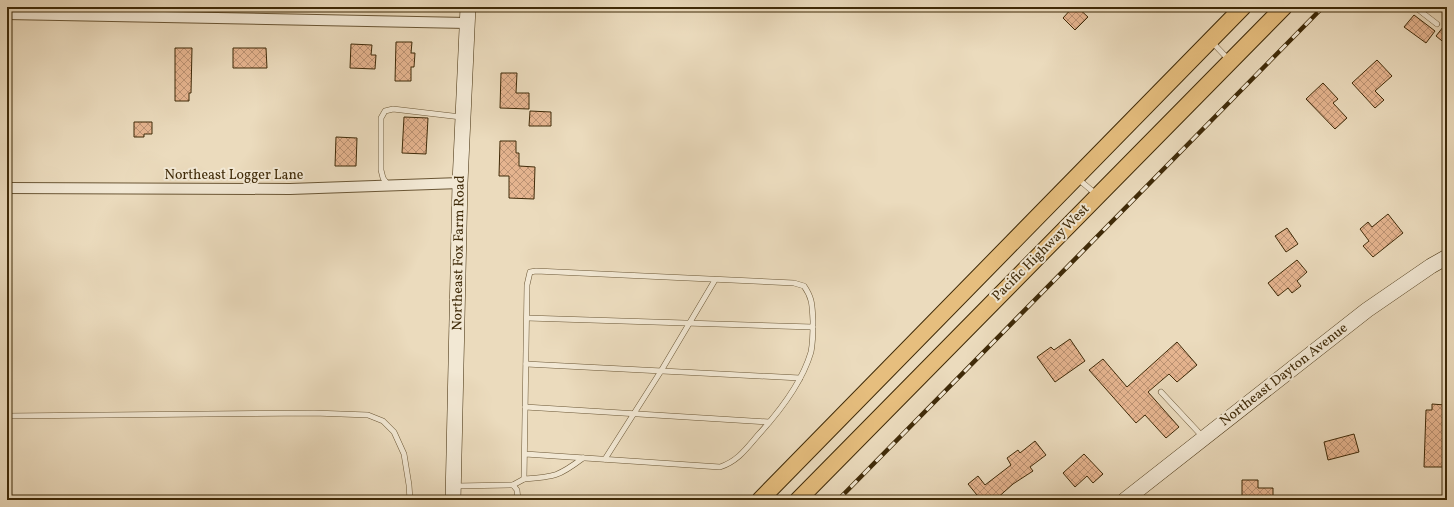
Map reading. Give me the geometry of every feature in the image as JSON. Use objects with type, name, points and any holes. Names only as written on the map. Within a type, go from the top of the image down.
[{"type":"main road","name":"Pacific Highway West","points":[[760,500],[1243,7]]},
{"type":"main road","name":"Pacific Highway West","points":[[798,500],[1284,7]]},
{"type":"street","name":"Northeast Fox Farm Road","points":[[453,493],[460,183],[468,7]]},
{"type":"street","points":[[7,14],[127,12],[467,23]]},
{"type":"street","name":"Northeast Logger Lane","points":[[7,188],[64,187],[198,190],[298,189],[460,183]]},
{"type":"street","name":"Northeast Dayton Avenue","points":[[1125,500],[1367,310],[1431,266],[1447,257]]},
{"type":"lane","points":[[1415,7],[1437,24]]},
{"type":"lane","points":[[1210,41],[1230,62]]},
{"type":"lane","points":[[389,186],[381,170],[381,118],[385,111],[393,110],[463,117]]},
{"type":"lane","points":[[1077,177],[1097,196]]},
{"type":"lane","points":[[524,479],[526,318],[527,285],[530,272],[544,271],[794,283],[804,286],[810,295],[813,328],[811,351],[800,378],[788,398],[770,422],[738,459],[730,464],[720,467],[525,454]]},
{"type":"lane","points":[[605,459],[661,371],[715,280]]},
{"type":"lane","points":[[526,318],[813,328]]},
{"type":"lane","points":[[526,364],[800,378]]},
{"type":"lane","points":[[1161,392],[1204,438]]},
{"type":"lane","points":[[525,407],[770,422]]},
{"type":"lane","points":[[7,416],[314,413],[368,415],[383,421],[394,432],[404,454],[410,500]]},
{"type":"lane","points":[[453,493],[513,484],[524,479],[549,478],[559,474],[583,458]]},
{"type":"lane","points":[[513,484],[517,490],[518,500]]},
{"type":"building","points":[[1073,7],[1077,7],[1088,17],[1075,30],[1063,18]]},
{"type":"building","points":[[1414,15],[1435,31],[1426,43],[1404,27]]},
{"type":"building","points":[[1447,22],[1447,45],[1436,36]]},
{"type":"building","points":[[396,42],[412,42],[411,53],[415,53],[414,67],[411,67],[411,81],[395,81]]},
{"type":"building","points":[[351,44],[372,45],[371,55],[376,55],[375,69],[350,68]]},
{"type":"building","points":[[175,48],[192,48],[191,93],[189,93],[189,101],[175,101]]},
{"type":"building","points":[[233,48],[266,48],[267,68],[233,68]]},
{"type":"building","points":[[1377,60],[1392,76],[1375,91],[1384,100],[1375,108],[1352,83]]},
{"type":"building","points":[[501,73],[517,73],[516,93],[529,93],[529,109],[500,108]]},
{"type":"building","points":[[1323,83],[1338,99],[1333,103],[1347,118],[1335,129],[1306,99]]},
{"type":"building","points":[[530,111],[551,112],[551,126],[529,126]]},
{"type":"building","points":[[404,117],[428,118],[426,154],[402,153]]},
{"type":"building","points":[[134,122],[152,122],[152,134],[144,134],[144,137],[134,137]]},
{"type":"building","points":[[336,137],[357,138],[356,166],[335,166]]},
{"type":"building","points":[[500,141],[516,141],[516,153],[519,153],[519,166],[535,167],[534,199],[509,198],[509,176],[499,176]]},
{"type":"building","points":[[1388,214],[1403,233],[1373,257],[1363,246],[1369,241],[1360,229],[1368,222],[1372,227]]},
{"type":"building","points":[[1287,228],[1298,244],[1286,252],[1275,236]]},
{"type":"building","points":[[1297,260],[1307,272],[1297,281],[1301,286],[1292,293],[1288,288],[1278,296],[1268,283]]},
{"type":"building","points":[[1070,339],[1085,361],[1055,382],[1037,357],[1051,347],[1054,350]]},
{"type":"building","points":[[1177,342],[1197,365],[1177,382],[1169,374],[1148,392],[1179,427],[1166,438],[1145,415],[1136,423],[1089,370],[1103,359],[1127,387]]},
{"type":"building","points":[[1432,404],[1445,405],[1445,410],[1447,410],[1447,467],[1424,467],[1426,410],[1432,410]]},
{"type":"building","points":[[1354,434],[1359,452],[1328,460],[1324,442]]},
{"type":"building","points":[[1035,441],[1046,455],[1030,467],[1033,471],[1013,484],[995,500],[981,500],[968,484],[978,476],[985,485],[1011,465],[1007,458],[1018,450],[1020,453]]},
{"type":"building","points":[[1084,454],[1103,474],[1093,483],[1087,476],[1075,487],[1063,473]]},
{"type":"building","points":[[1242,480],[1258,480],[1258,488],[1273,488],[1273,500],[1242,500]]},
{"type":"railway","points":[[838,500],[1323,7]]}]
